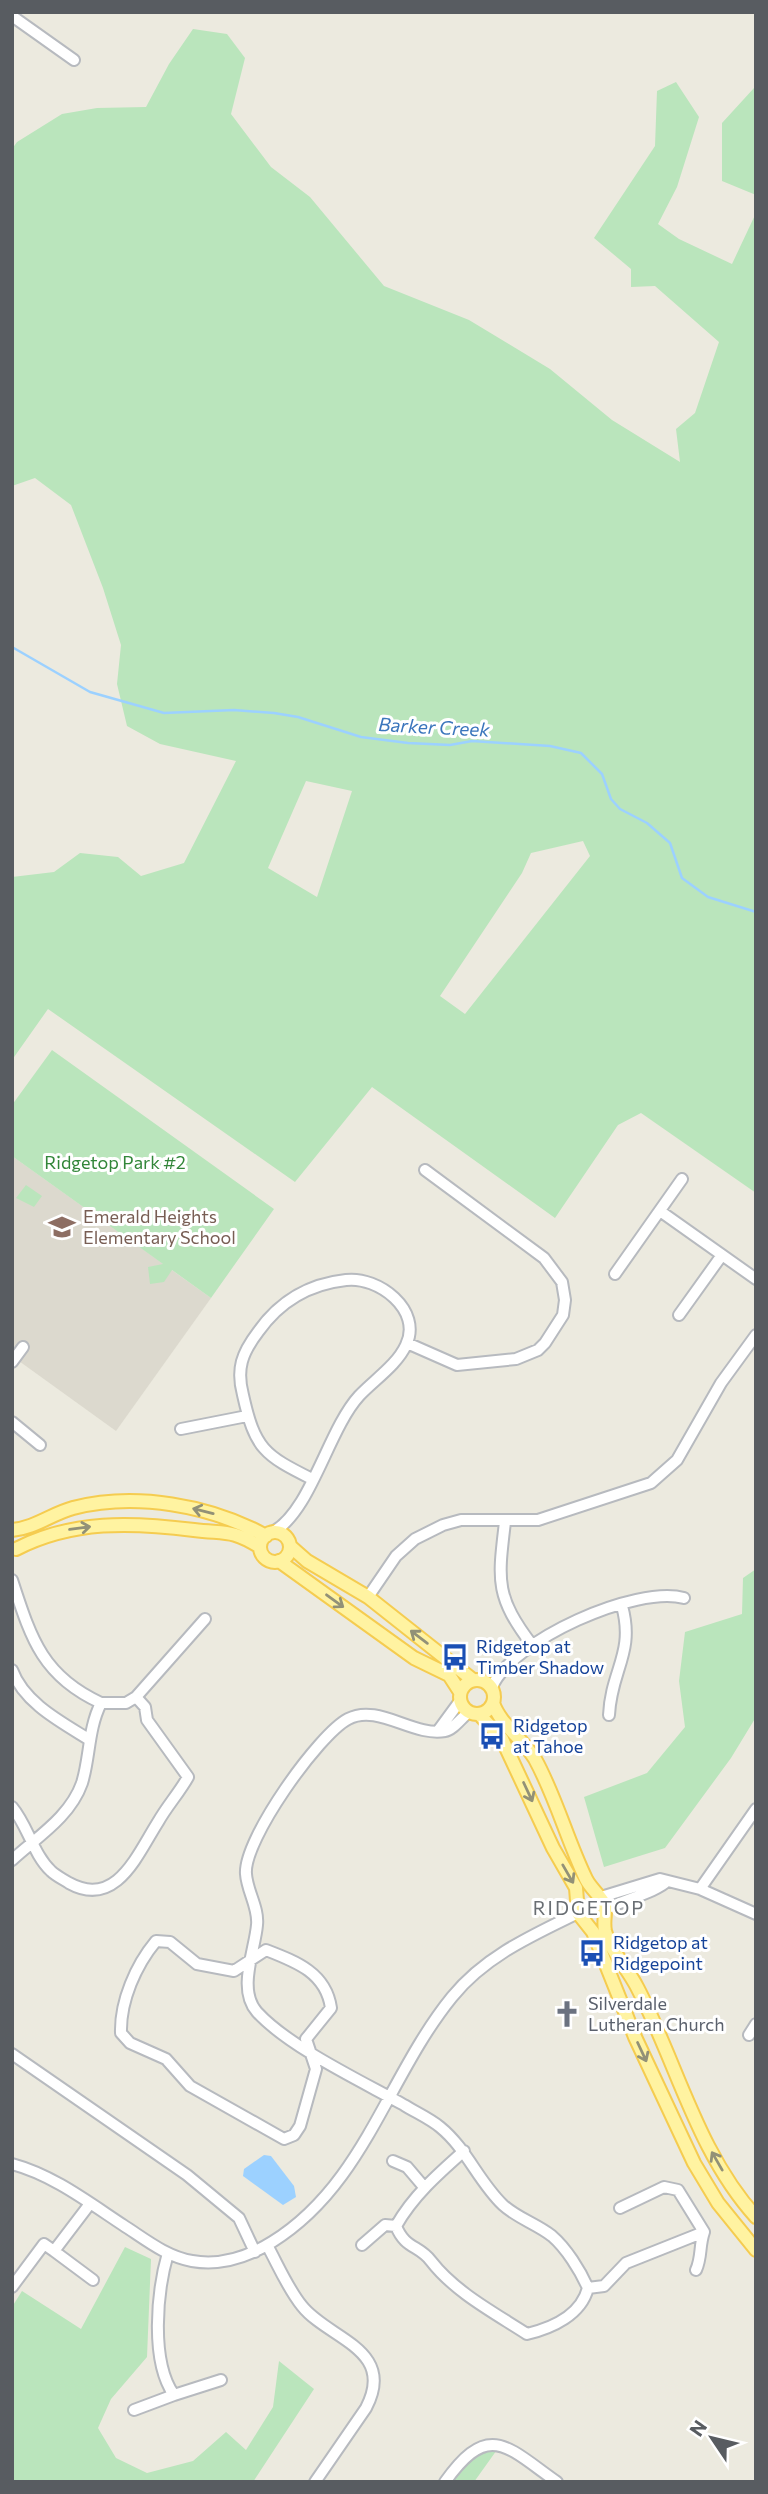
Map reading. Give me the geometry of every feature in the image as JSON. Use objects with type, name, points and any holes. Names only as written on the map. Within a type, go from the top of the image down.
[{"type":"main road","points":[[266,1538],[232,1519],[206,1511],[134,1502],[74,1508],[29,1528],[12,1531],[14,1552],[49,1534],[118,1523],[232,1532],[266,1538],[287,1536]]},
{"type":"main road","points":[[279,1562],[287,1556],[287,1536]]},
{"type":"main road","points":[[287,1536],[307,1561],[368,1597],[486,1681],[496,1711],[524,1741],[536,1761],[568,1828],[587,1880],[602,1904],[607,1936],[638,1989],[706,2141],[729,2181],[756,2217]]},
{"type":"main road","points":[[266,1538],[265,1559],[279,1562],[414,1658],[449,1675],[460,1696],[474,1713],[502,1739],[553,1848],[576,1888],[582,1912],[635,2037],[694,2163],[718,2203],[756,2250]]},
{"type":"main road","points":[[460,1696],[486,1681]]},
{"type":"main road","points":[[474,1713],[494,1703]]},
{"type":"main road","points":[[582,1912],[588,1895],[602,1904]]},
{"type":"main road","points":[[582,1912],[594,1923],[602,1904]]},
{"type":"street","points":[[12,16],[74,60]]},
{"type":"street","points":[[407,1343],[457,1365],[516,1359],[538,1350],[545,1343],[559,1322],[565,1300],[562,1282],[544,1258],[425,1170]]},
{"type":"street","points":[[615,1274],[682,1179]]},
{"type":"street","points":[[660,1210],[756,1279]]},
{"type":"street","points":[[679,1315],[722,1255]]},
{"type":"street","points":[[287,1536],[312,1479],[356,1399],[407,1343],[408,1317],[397,1300],[363,1281],[346,1280],[306,1290],[269,1316],[245,1351],[239,1369],[247,1416],[262,1449],[312,1479]]},
{"type":"street","points":[[368,1597],[396,1556],[427,1532],[461,1520],[526,1522],[642,1488],[664,1473],[688,1443],[722,1383],[756,1335]]},
{"type":"street","points":[[12,1362],[23,1347]]},
{"type":"street","points":[[181,1429],[247,1416]]},
{"type":"street","points":[[12,1422],[40,1445]]},
{"type":"street","points":[[505,1522],[499,1572],[501,1595],[512,1619],[531,1645]]},
{"type":"street","points":[[12,1580],[31,1637],[50,1668],[83,1695],[101,1703],[126,1703],[136,1697],[205,1619]]},
{"type":"street","points":[[486,1681],[552,1631],[661,1594],[684,1598]]},
{"type":"street","points":[[609,1715],[614,1678],[623,1661],[627,1643],[628,1629],[622,1606]]},
{"type":"street","points":[[12,1670],[33,1700],[90,1740]]},
{"type":"street","points":[[438,1731],[460,1696]]},
{"type":"street","points":[[12,1807],[23,1821],[41,1859],[52,1873],[79,1888],[96,1891],[114,1886],[127,1872],[188,1777],[147,1720],[145,1707],[136,1697]]},
{"type":"street","points":[[12,1860],[50,1829],[82,1784],[90,1740],[101,1703]]},
{"type":"street","points":[[397,2226],[402,2240],[430,2260],[435,2270],[527,2334],[558,2323],[586,2296],[588,2288],[552,2236],[504,2206],[464,2151],[439,2126],[310,2051],[254,2010],[248,1982],[258,1922],[246,1873],[248,1852],[263,1821],[326,1738],[348,1718],[368,1713],[425,1733],[445,1731],[474,1713]]},
{"type":"street","points":[[700,1889],[756,1809]]},
{"type":"street","points":[[602,1904],[662,1887],[667,1881],[700,1889],[756,1914]]},
{"type":"street","points":[[12,2164],[62,2184],[155,2248],[193,2261],[234,2261],[255,2252],[289,2232],[341,2180],[452,1996],[503,1952],[582,1912]]},
{"type":"street","points":[[156,1941],[170,1942],[197,1964],[234,1971],[252,1958],[266,1950],[284,1957],[314,1974],[328,1989],[331,2008],[306,2039],[316,2069],[300,2126],[294,2135],[284,2139],[190,2086],[166,2059],[130,2043],[121,2033],[120,2019],[127,1996],[143,1956],[156,1941]]},
{"type":"street","points":[[749,2035],[756,2024]]},
{"type":"street","points":[[12,2054],[187,2175],[239,2218],[255,2252]]},
{"type":"street","points":[[397,2226],[424,2187],[464,2151]]},
{"type":"street","points":[[393,2161],[407,2168],[424,2187]]},
{"type":"street","points":[[620,2208],[664,2187],[678,2190],[704,2232]]},
{"type":"street","points":[[54,2251],[89,2205]]},
{"type":"street","points":[[362,2245],[385,2225],[397,2226]]},
{"type":"street","points":[[588,2288],[604,2286],[626,2263],[704,2232]]},
{"type":"street","points":[[696,2270],[701,2260],[700,2243],[704,2232]]},
{"type":"street","points":[[12,2287],[44,2244],[93,2280]]},
{"type":"street","points":[[267,2245],[302,2306],[362,2350],[371,2372],[373,2396],[315,2482]]},
{"type":"street","points":[[169,2253],[160,2280],[159,2351],[165,2383],[174,2395]]},
{"type":"street","points":[[134,2410],[221,2380]]},
{"type":"street","points":[[445,2482],[469,2452],[493,2444],[513,2451],[543,2478],[557,2482]]},
{"type":"shaded area","name":"Emerald Heights Elementary School","points":[[12,1156],[211,1298],[116,1431],[12,1356]]},
{"type":"green space","points":[[193,29],[227,34],[245,58],[231,114],[271,167],[310,197],[384,286],[469,320],[550,369],[612,420],[680,462],[676,429],[695,413],[719,342],[655,286],[631,287],[631,269],[594,238],[655,146],[657,91],[676,82],[699,117],[677,187],[658,224],[679,239],[732,264],[756,213],[756,1193],[641,1113],[618,1125],[555,1218],[372,1087],[295,1182],[48,1009],[12,1060],[12,877],[54,872],[80,853],[118,857],[141,876],[184,863],[236,761],[160,744],[127,726],[117,684],[121,645],[103,588],[71,505],[35,478],[12,486],[12,149],[17,142],[62,114],[97,108],[146,107],[169,64]],"holes":[[[306,781],[352,791],[317,897],[268,868]],[[583,841],[590,856],[465,1014],[440,996],[522,873],[531,853]]]},
{"type":"green space","points":[[754,88],[756,195],[722,181],[722,123]]},
{"type":"green space","name":"Ridgetop Park #2","points":[[52,1050],[274,1209],[211,1298],[172,1270],[164,1282],[150,1284],[148,1267],[163,1264],[12,1156],[12,1105]]},
{"type":"green space","points":[[26,1185],[42,1196],[34,1207],[16,1198]]},
{"type":"green space","points":[[756,1569],[756,1717],[731,1758],[665,1848],[604,1867],[584,1797],[647,1773],[685,1727],[679,1681],[685,1632],[742,1614],[743,1578]]},
{"type":"green space","points":[[125,2247],[151,2259],[147,2357],[111,2399],[98,2428],[116,2458],[147,2473],[193,2461],[226,2432],[246,2450],[273,2407],[279,2361],[314,2389],[253,2482],[12,2482],[12,2307],[22,2291],[81,2329]]},
{"type":"green space","points":[[499,2447],[474,2482],[445,2482],[469,2452]]},
{"type":"water","points":[[264,2155],[271,2156],[294,2186],[296,2197],[283,2205],[243,2176],[244,2169]]},
{"type":"waterway","name":"Barker Creek","points":[[12,647],[90,692],[164,713],[234,710],[274,713],[298,717],[361,737],[408,743],[450,745],[472,741],[550,746],[581,753],[602,774],[611,799],[620,809],[647,823],[670,843],[682,878],[708,897],[756,912]]},
{"type":"place","name":"Emerald Heights Elementary School","points":[[62,1227]]},
{"type":"place","name":"Ridgetop at Timber Shadow","points":[[455,1657]]},
{"type":"place","name":"Ridgetop at Tahoe","points":[[492,1736]]},
{"type":"place","name":"Ridgetop at Ridgepoint","points":[[592,1953]]},
{"type":"place","name":"Silverdale Lutheran Church","points":[[567,2014]]},
{"type":"district","name":"RIDGETOP","points":[[589,1908]]}]
